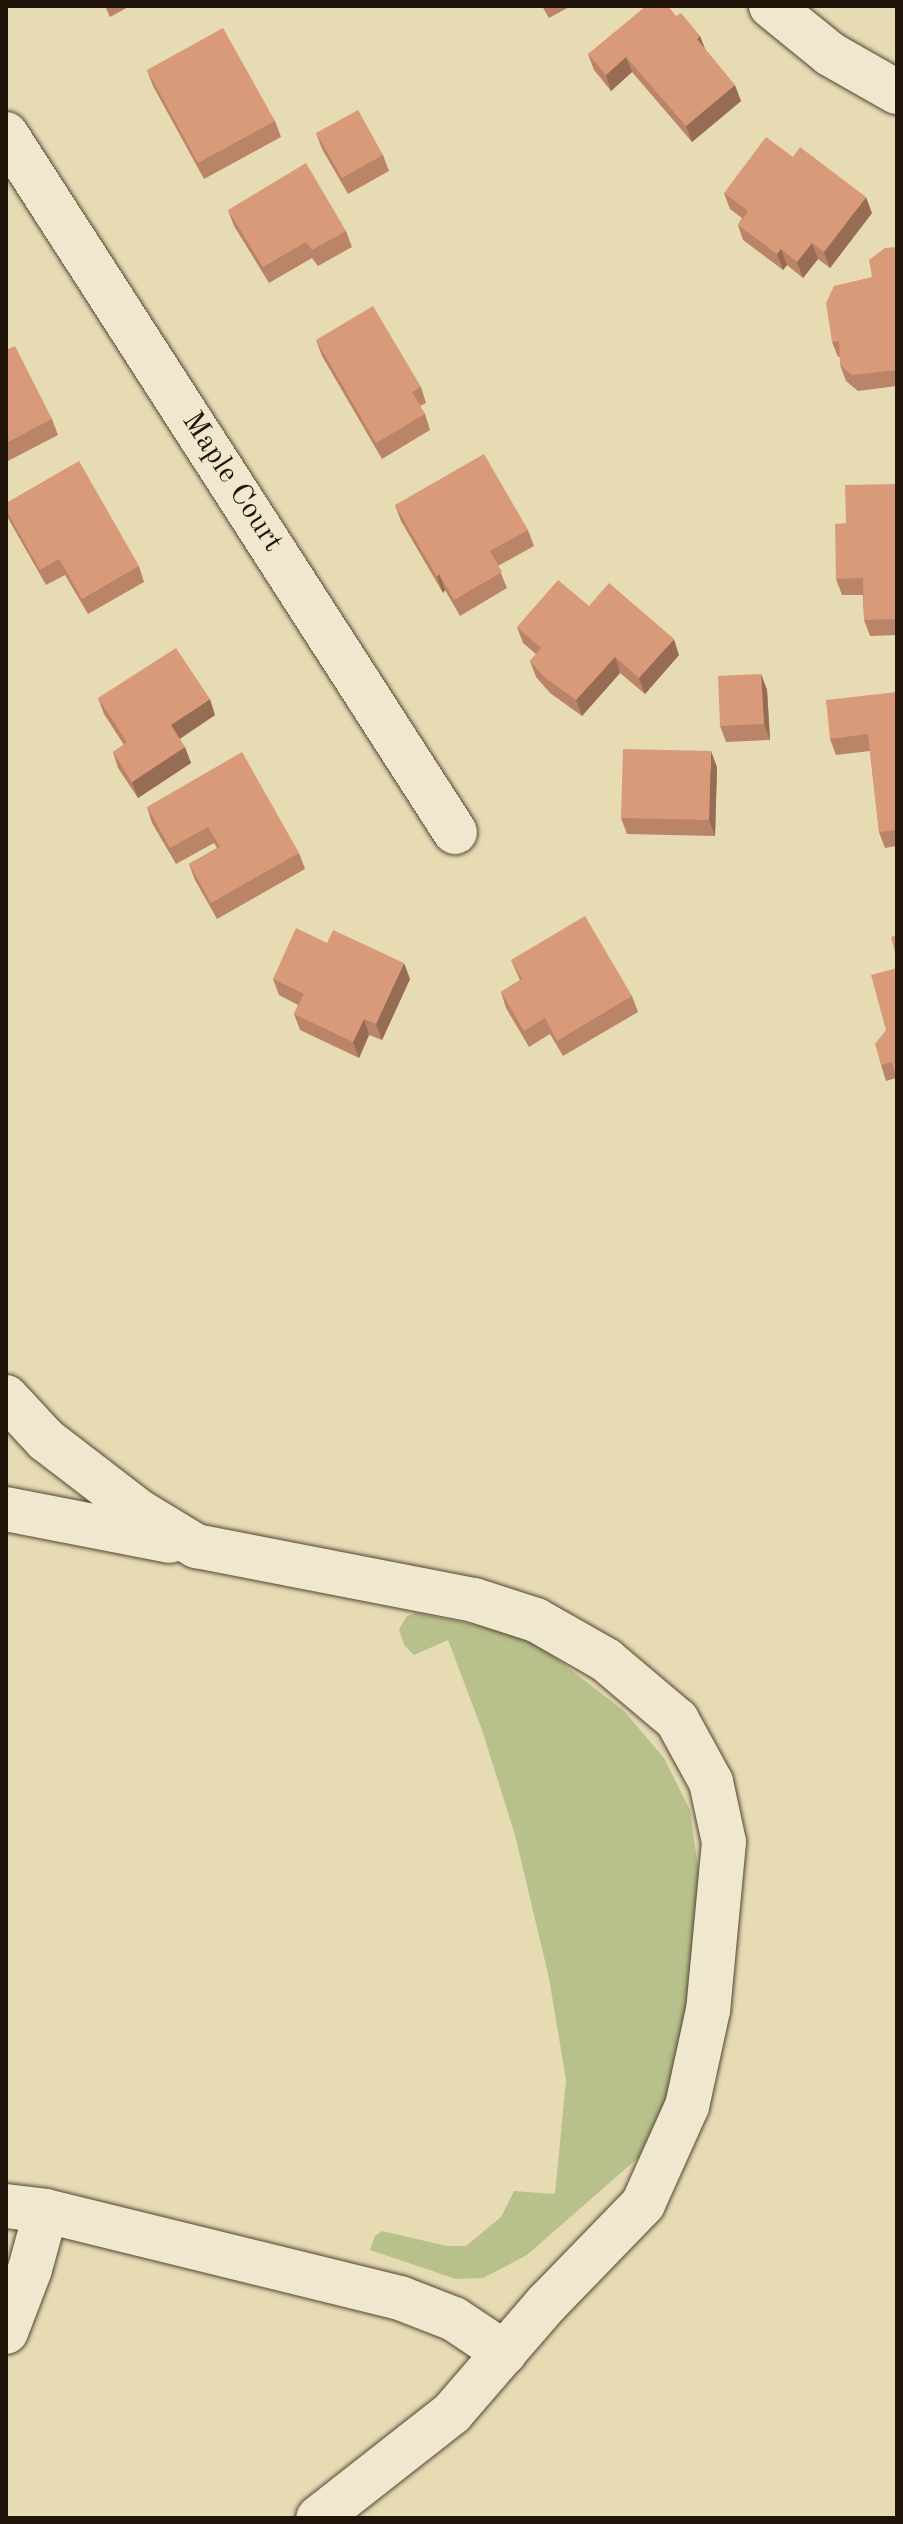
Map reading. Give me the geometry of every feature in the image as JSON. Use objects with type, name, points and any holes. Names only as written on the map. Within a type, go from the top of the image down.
[{"type":"street","points":[[771,6],[830,54],[897,92]]},
{"type":"street","name":"Maple Court","points":[[6,134],[455,832]]},
{"type":"street","points":[[6,1397],[46,1440],[140,1512],[196,1546]]},
{"type":"street","points":[[6,1509],[474,1600],[536,1620],[606,1660],[677,1720],[711,1782],[724,1842],[708,2010],[687,2106],[643,2204],[546,2304],[452,2413],[318,2518]]},
{"type":"street","points":[[6,2332],[30,2269],[26,2209],[400,2298],[454,2319],[505,2353]]},
{"type":"green space","points":[[416,1613],[515,1633],[544,1649],[624,1711],[664,1758],[690,1810],[699,1874],[699,1943],[676,2077],[639,2157],[527,2255],[483,2278],[456,2279],[370,2250],[375,2236],[382,2231],[447,2246],[466,2246],[501,2217],[514,2191],[555,2194],[566,2080],[549,1978],[515,1835],[482,1730],[448,1640],[414,1655],[404,1645],[399,1629],[407,1616]]},
{"type":"building","points":[[646,6],[668,6],[676,16],[681,13],[700,36],[697,39],[735,85],[686,126],[626,57],[606,75],[588,54]]},
{"type":"building","points":[[223,28],[275,121],[198,163],[147,70]]},
{"type":"building","points":[[358,110],[383,155],[342,178],[316,133]]},
{"type":"building","points":[[766,137],[793,157],[800,147],[866,197],[824,252],[812,243],[797,262],[781,249],[777,254],[738,225],[748,211],[724,193]]},
{"type":"building","points":[[306,163],[346,231],[312,250],[306,242],[263,267],[228,210]]},
{"type":"building","points":[[897,247],[897,370],[852,375],[840,365],[839,341],[832,342],[826,303],[834,286],[872,277],[869,260],[885,248]]},
{"type":"building","points":[[373,306],[421,387],[412,392],[425,414],[376,443],[316,340]]},
{"type":"building","points":[[15,346],[52,419],[6,443],[6,350]]},
{"type":"building","points":[[484,454],[528,530],[490,551],[502,572],[454,600],[395,505]]},
{"type":"building","points":[[79,461],[139,566],[82,599],[59,559],[40,570],[6,510],[6,503]]},
{"type":"building","points":[[897,484],[897,619],[864,620],[863,578],[836,579],[835,524],[846,523],[845,485]]},
{"type":"building","points":[[558,580],[589,606],[609,583],[674,639],[639,678],[615,657],[576,700],[544,677],[530,661],[541,648],[517,627]]},
{"type":"building","points":[[176,648],[210,699],[171,725],[185,747],[132,782],[113,752],[127,742],[98,698]]},
{"type":"building","points":[[761,674],[764,724],[720,726],[718,676]]},
{"type":"building","points":[[897,692],[897,830],[879,832],[868,734],[830,739],[826,700]]},
{"type":"building","points":[[623,749],[711,751],[709,820],[621,818]]},
{"type":"building","points":[[242,752],[299,853],[211,903],[189,864],[220,847],[208,827],[170,848],[147,807]]},
{"type":"building","points":[[585,916],[632,996],[557,1041],[545,1018],[524,1031],[501,992],[522,979],[511,960]]},
{"type":"building","points":[[296,928],[327,943],[333,930],[404,963],[376,1024],[364,1019],[353,1042],[294,1014],[304,994],[273,979]]},
{"type":"building","points":[[897,935],[897,961],[891,937]]},
{"type":"building","points":[[897,968],[895,1074],[892,1062],[881,1065],[875,1044],[886,1030],[871,975]]}]
